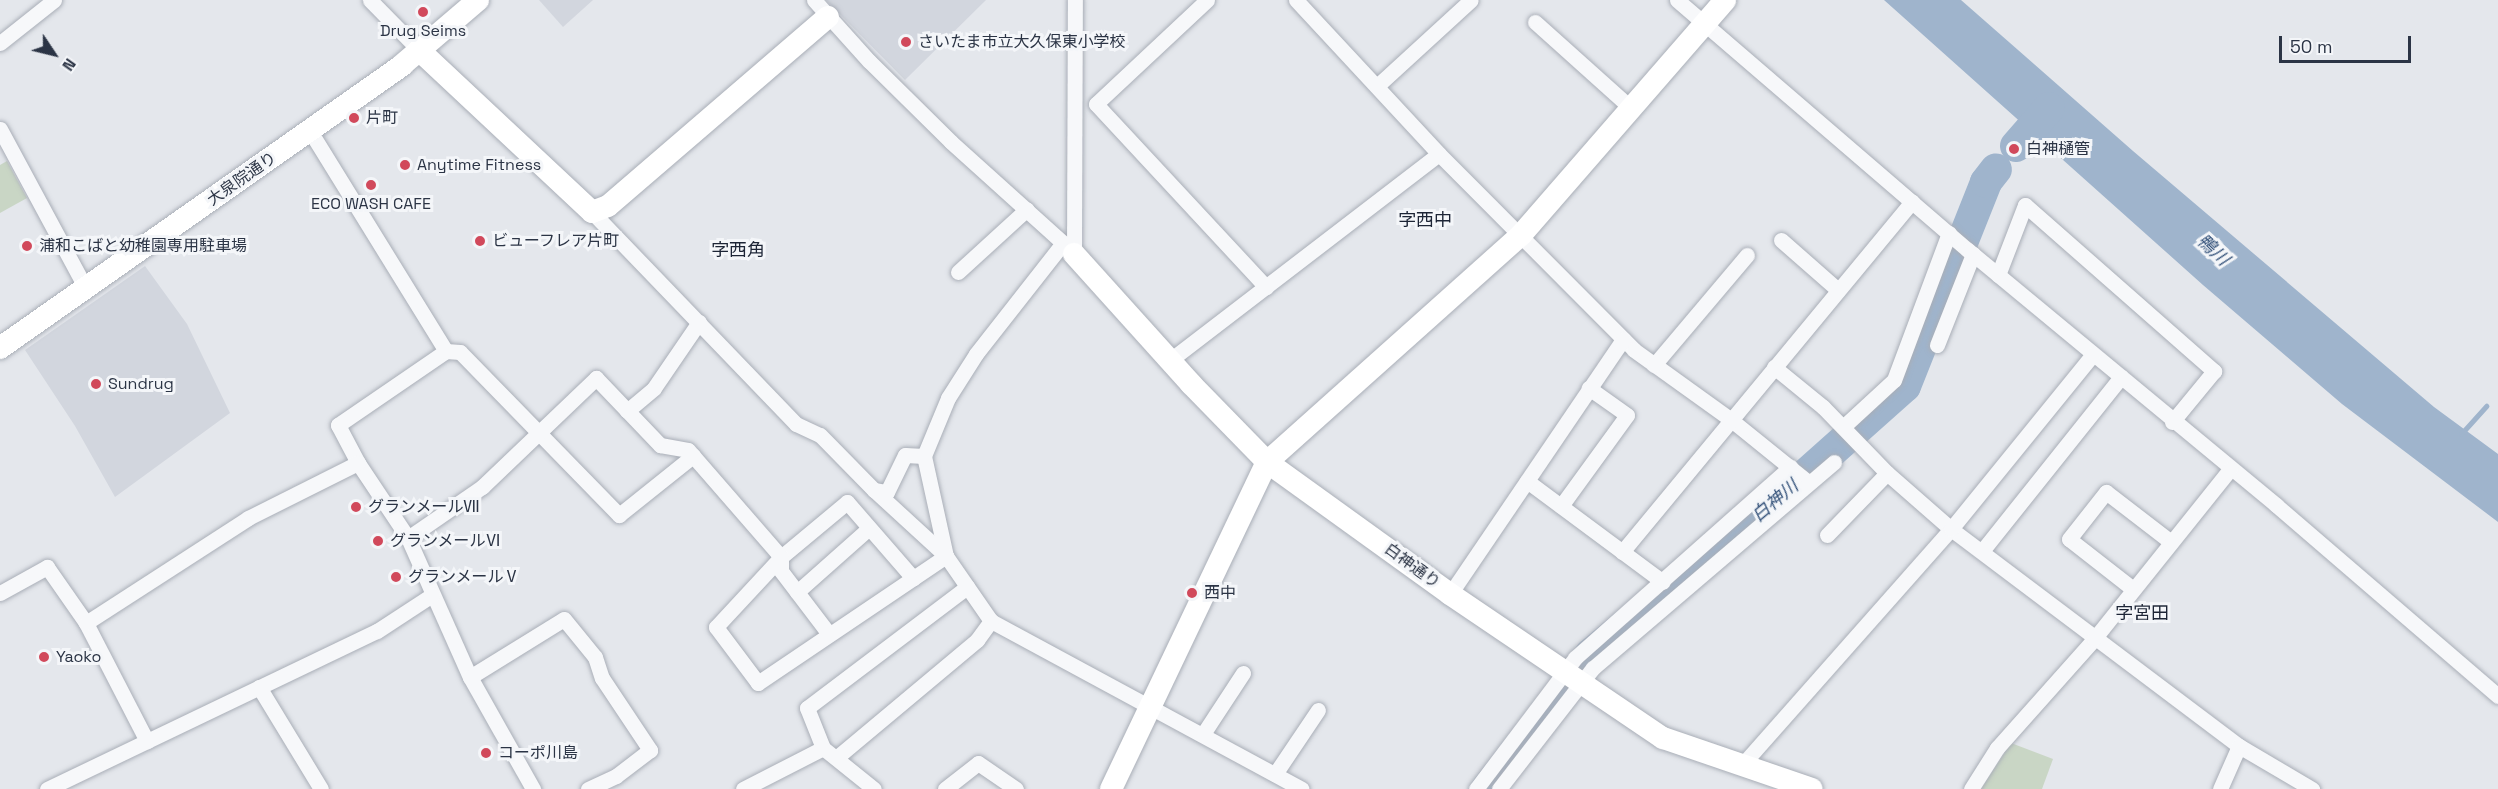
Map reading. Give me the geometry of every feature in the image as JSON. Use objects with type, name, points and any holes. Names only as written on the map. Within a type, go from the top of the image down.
[{"type":"street","points":[[0,43],[54,0]]},
{"type":"street","points":[[370,0],[419,50],[592,212],[796,424],[820,435],[874,490],[945,556],[991,621],[1302,789]]},
{"type":"street","name":"大泉院通り","points":[[0,348],[310,131],[419,50],[478,0]]},
{"type":"street","points":[[945,556],[924,456],[948,398],[976,354],[1068,248],[1075,0]]},
{"type":"street","points":[[1207,0],[1096,104],[1266,286]]},
{"type":"street","points":[[1296,0],[1439,154],[1623,339],[1654,366],[1730,419],[1800,476]]},
{"type":"street","points":[[1377,87],[1471,0]]},
{"type":"street","points":[[1677,0],[1998,275],[2172,422],[2276,505],[2498,696]]},
{"type":"street","points":[[1111,789],[1267,462],[1521,235],[1725,0]]},
{"type":"street","points":[[592,212],[608,206],[821,9],[951,142],[1068,248]]},
{"type":"street","points":[[1535,22],[1631,108]]},
{"type":"street","points":[[0,129],[86,289]]},
{"type":"street","points":[[310,131],[446,351]]},
{"type":"street","points":[[1170,361],[1439,154]]},
{"type":"street","points":[[1622,552],[1912,202]]},
{"type":"street","points":[[1998,275],[2025,205],[2214,371],[2172,422]]},
{"type":"street","points":[[958,272],[1027,209]]},
{"type":"street","points":[[1848,432],[1894,380],[1952,236]]},
{"type":"street","points":[[1782,240],[1838,290]]},
{"type":"street","name":"白神通り","points":[[1068,248],[1170,361],[1267,462],[1450,594],[1663,738],[1812,789]]},
{"type":"street","points":[[1937,345],[1971,252]]},
{"type":"street","points":[[1654,366],[1747,255]]},
{"type":"street","points":[[627,411],[654,388],[699,322]]},
{"type":"street","points":[[1450,594],[1623,339]]},
{"type":"street","points":[[533,789],[470,676],[408,538],[358,464],[338,424],[446,351],[460,352],[538,435],[619,515],[693,456]]},
{"type":"street","points":[[1742,765],[1952,529],[2093,354]]},
{"type":"street","points":[[1774,367],[1823,407],[1887,473],[1952,529],[2094,639],[2239,746],[2312,789]]},
{"type":"street","points":[[1982,551],[2121,377]]},
{"type":"street","points":[[408,538],[482,487],[596,378],[660,445],[688,450],[781,557],[781,571],[829,634]]},
{"type":"street","points":[[1561,506],[1627,415],[1589,388]]},
{"type":"street","points":[[874,490],[887,492],[905,455],[924,456]]},
{"type":"street","points":[[1500,789],[1573,678],[1575,658],[1663,582],[1800,476],[1834,462]]},
{"type":"street","points":[[86,623],[248,518],[358,464]]},
{"type":"street","points":[[1971,789],[2012,730],[2094,639],[2230,469]]},
{"type":"street","points":[[1827,535],[1887,473]]},
{"type":"street","points":[[1476,789],[1573,678],[1593,668],[1800,476]]},
{"type":"street","points":[[1527,481],[1663,582]]},
{"type":"street","points":[[2133,590],[2069,539],[2106,492],[2171,542]]},
{"type":"street","points":[[913,578],[847,502],[781,557],[716,627],[758,683],[829,634],[913,578],[945,556]]},
{"type":"street","points":[[797,592],[869,528]]},
{"type":"street","points":[[0,593],[47,567],[86,623],[147,741]]},
{"type":"street","points":[[874,789],[823,748],[807,708],[967,587]]},
{"type":"street","points":[[47,789],[377,631],[432,595]]},
{"type":"street","points":[[470,676],[564,619],[595,657],[602,678],[650,750],[616,776],[588,789]]},
{"type":"street","points":[[836,758],[977,640],[991,621]]},
{"type":"street","points":[[1203,734],[1243,674]]},
{"type":"street","points":[[259,687],[321,789]]},
{"type":"street","points":[[1275,774],[1318,710]]},
{"type":"street","points":[[2220,789],[2239,746]]},
{"type":"street","points":[[743,789],[823,748]]},
{"type":"street","points":[[945,789],[978,763],[1016,789]]},
{"type":"shaded area","points":[[539,0],[593,0],[563,27]]},
{"type":"shaded area","name":"さいたま市立大久保東小学校","points":[[826,0],[986,0],[905,80]]},
{"type":"shaded area","points":[[145,266],[187,324],[230,413],[115,497],[75,426],[25,350]]},
{"type":"green space","points":[[7,161],[27,198],[0,213],[0,165]]},
{"type":"green space","points":[[2011,743],[2053,759],[2042,789],[1981,789]]},
{"type":"water","name":"鴨川","points":[[1884,0],[1961,0],[2133,151],[2434,407],[2498,454],[2498,522],[2342,404],[2203,285]]},
{"type":"waterway","name":"白神川","points":[[2016,146],[2049,108]]},
{"type":"waterway","name":"白神川","points":[[1487,789],[1591,654],[1795,484],[1905,386],[1986,182],[1996,169]]},
{"type":"waterway","points":[[2461,434],[2486,406]]},
{"type":"place","name":"Drug Seims","points":[[423,12]]},
{"type":"place","name":"さいたま市立大久保東小学校","points":[[906,42]]},
{"type":"place","name":"片町","points":[[354,118]]},
{"type":"place","name":"白神樋管","points":[[2014,149]]},
{"type":"place","name":"Anytime Fitness","points":[[405,165]]},
{"type":"place","name":"ECO WASH CAFE","points":[[371,185]]},
{"type":"place","name":"ビューフレア片町","points":[[480,241]]},
{"type":"place","name":"浦和こばと幼稚園専用駐車場","points":[[27,246]]},
{"type":"place","name":"Sundrug","points":[[96,384]]},
{"type":"place","name":"グランメールⅦ","points":[[356,507]]},
{"type":"place","name":"グランメールⅥ","points":[[378,541]]},
{"type":"place","name":"グランメールⅤ","points":[[396,577]]},
{"type":"place","name":"西中","points":[[1192,593]]},
{"type":"place","name":"Yaoko","points":[[44,657]]},
{"type":"place","name":"コーポ川島","points":[[486,753]]},
{"type":"district","name":"字西中","points":[[1425,220]]},
{"type":"district","name":"字西角","points":[[738,250]]},
{"type":"district","name":"字宮田","points":[[2142,613]]}]
